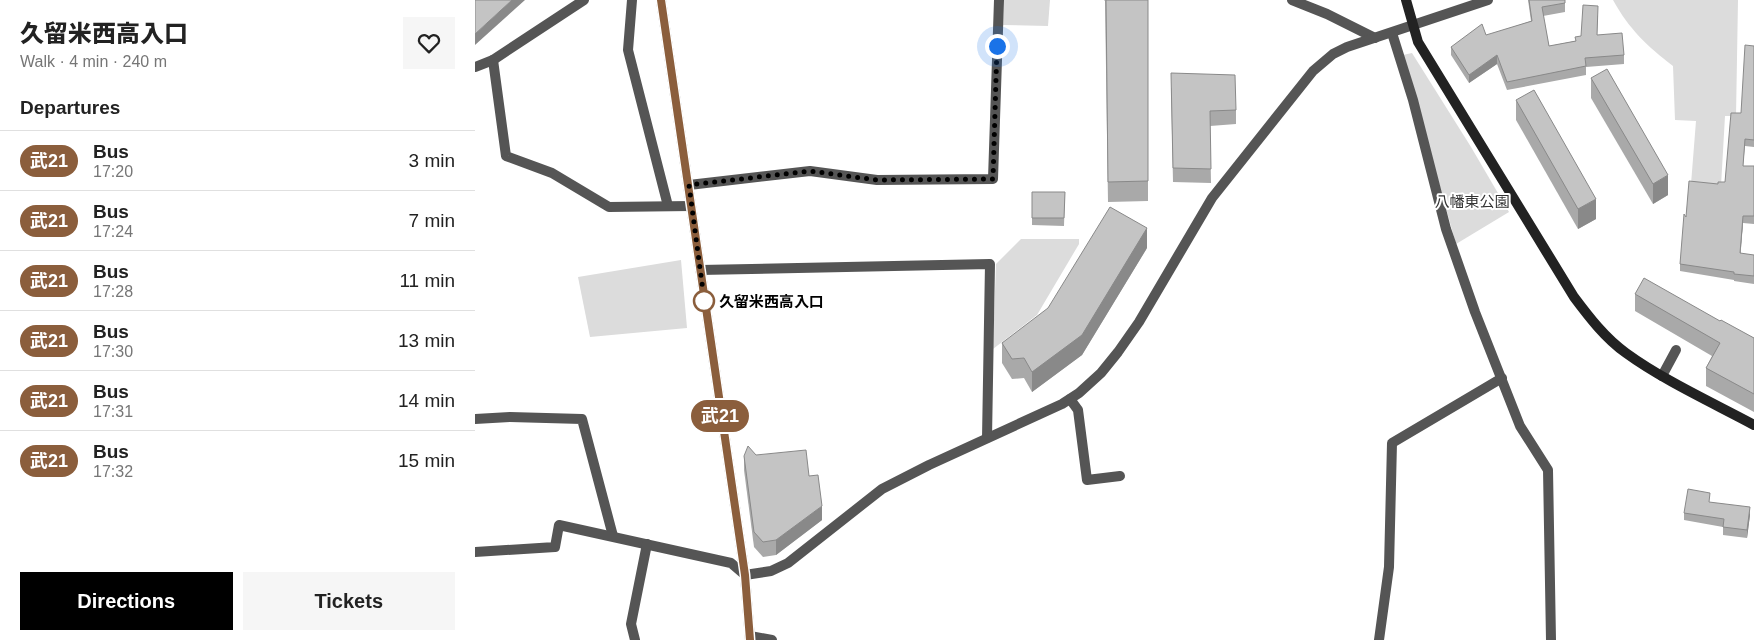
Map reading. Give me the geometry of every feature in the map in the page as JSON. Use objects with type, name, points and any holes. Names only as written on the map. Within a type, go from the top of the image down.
[{"type":"street","points":[[475,67],[493,60],[584,0]]},
{"type":"street","points":[[632,0],[628,50],[668,206]]},
{"type":"street","points":[[661,0],[745,575],[750,638],[772,640]]},
{"type":"street","points":[[689,185],[810,171],[877,180],[993,179],[999,0]]},
{"type":"street","points":[[1292,0],[1327,14],[1375,38]]},
{"type":"street","points":[[1406,0],[1418,42],[1574,297],[1590,318],[1626,353],[1663,376],[1754,425]]},
{"type":"street","points":[[475,552],[555,547],[559,524],[731,563],[745,575],[771,571],[788,563],[882,488],[1070,399],[1101,373],[1139,322],[1212,198],[1313,72],[1333,54],[1413,24],[1488,0]]},
{"type":"street","points":[[1393,32],[1413,100],[1446,229],[1475,312],[1520,426],[1547,470],[1551,640]]},
{"type":"street","points":[[493,60],[506,156],[552,173],[609,207],[691,206]]},
{"type":"street","points":[[700,270],[990,264],[987,438]]},
{"type":"street","points":[[1663,376],[1676,350]]},
{"type":"street","points":[[1379,640],[1389,567],[1391,443],[1502,378]]},
{"type":"street","points":[[1070,399],[1078,410],[1087,480],[1120,476]]},
{"type":"street","points":[[475,419],[510,417],[582,419],[613,536]]},
{"type":"street","points":[[635,640],[631,624],[647,544]]},
{"type":"green space","points":[[1004,0],[1050,0],[1048,26],[1003,25]]},
{"type":"green space","points":[[1613,0],[1738,0],[1736,116],[1725,116],[1721,186],[1691,184],[1696,121],[1675,120],[1673,66],[1639,36],[1625,20]]},
{"type":"green space","name":"八幡東公園","points":[[1412,53],[1509,212],[1456,244],[1403,55]]},
{"type":"green space","points":[[1021,239],[1079,239],[1079,244],[1037,315],[993,349],[996,264]]},
{"type":"green space","points":[[681,260],[687,328],[590,337],[578,277]]},
{"type":"building","points":[[475,0],[512,0],[475,34]]},
{"type":"building","points":[[1106,0],[1148,0],[1148,181],[1108,182]]},
{"type":"building","points":[[1529,0],[1565,0],[1565,3],[1542,7],[1549,46],[1576,41],[1575,37],[1581,36],[1583,5],[1598,6],[1597,35],[1622,33],[1624,55],[1585,58],[1586,66],[1507,82],[1497,55],[1469,75],[1451,47],[1482,24],[1486,35],[1532,21]]},
{"type":"building","points":[[1745,45],[1754,46],[1754,140],[1745,139],[1743,166],[1754,166],[1754,216],[1743,216],[1740,253],[1754,255],[1754,276],[1680,264],[1689,181],[1718,184],[1718,182],[1725,182],[1731,113],[1741,113]]},
{"type":"building","points":[[1607,69],[1668,175],[1653,184],[1591,78]]},
{"type":"building","points":[[1171,73],[1235,75],[1236,110],[1210,111],[1211,169],[1173,168]]},
{"type":"building","points":[[1534,90],[1596,199],[1578,209],[1516,100]]},
{"type":"building","points":[[1032,192],[1065,192],[1064,218],[1032,218]]},
{"type":"building","points":[[1110,207],[1147,228],[1082,335],[1032,372],[1024,358],[1012,359],[1002,343],[1048,308]]},
{"type":"building","points":[[1644,278],[1754,338],[1754,394],[1706,368],[1720,343],[1635,294]]},
{"type":"building","points":[[748,446],[756,455],[806,450],[809,476],[818,475],[822,506],[776,540],[763,542],[754,532],[744,456]]},
{"type":"building","points":[[1688,489],[1710,493],[1709,502],[1750,507],[1747,530],[1723,527],[1724,519],[1684,513]]},
{"type":"bus line","name":"武21","points":[[661,0],[689,185],[718,404],[745,575],[750,640]]},
{"type":"place","name":"久留米西高入口","points":[[704,301]]},
{"type":"route","points":[[704,301],[705,306],[689,185],[810,171],[877,180],[993,179],[997,46]]}]
